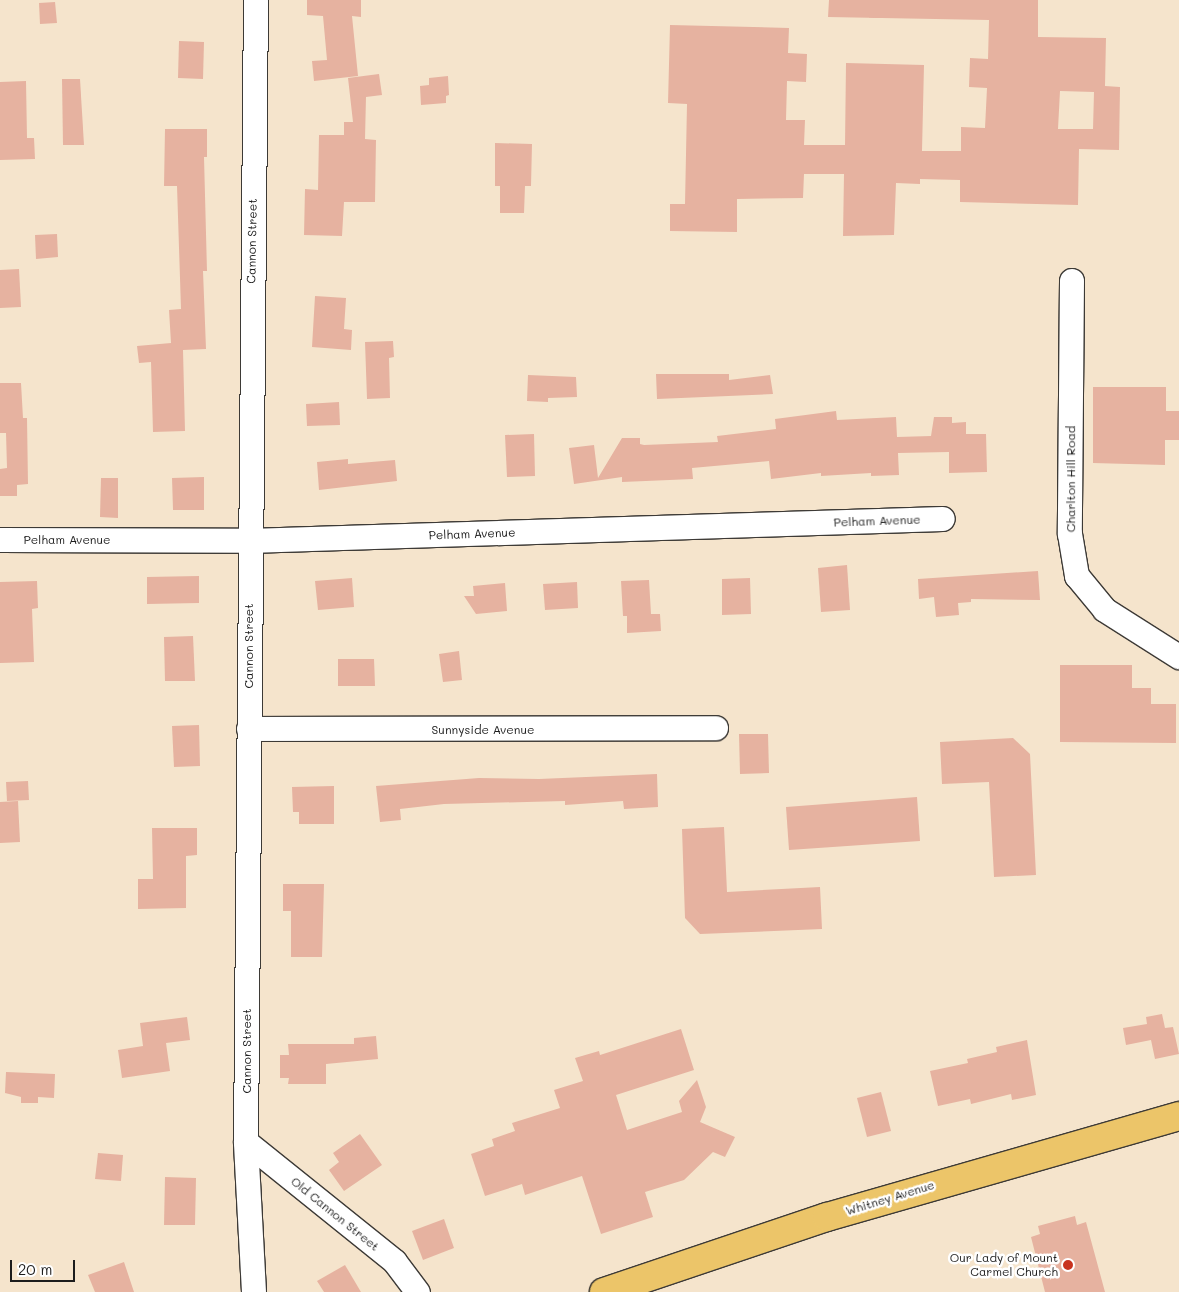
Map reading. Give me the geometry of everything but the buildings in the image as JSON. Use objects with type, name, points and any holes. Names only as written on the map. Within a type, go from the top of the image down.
[{"type":"main road","name":"Whitney Avenue","points":[[604,1292],[827,1216],[1179,1116]]},
{"type":"street","name":"Cannon Street","points":[[254,1292],[246,1142],[249,541],[256,0]]},
{"type":"street","name":"Charlton Hill Road","points":[[1072,281],[1070,534],[1078,576],[1106,610],[1179,657]]},
{"type":"street","name":"Pelham Avenue","points":[[0,540],[249,541],[943,519]]},
{"type":"street","name":"Sunnyside Avenue","points":[[249,729],[716,728]]},
{"type":"street","name":"Old Cannon Street","points":[[246,1142],[395,1262],[418,1292]]},
{"type":"place","name":"Our Lady of Mount Carmel Church","points":[[1068,1265]]}]
